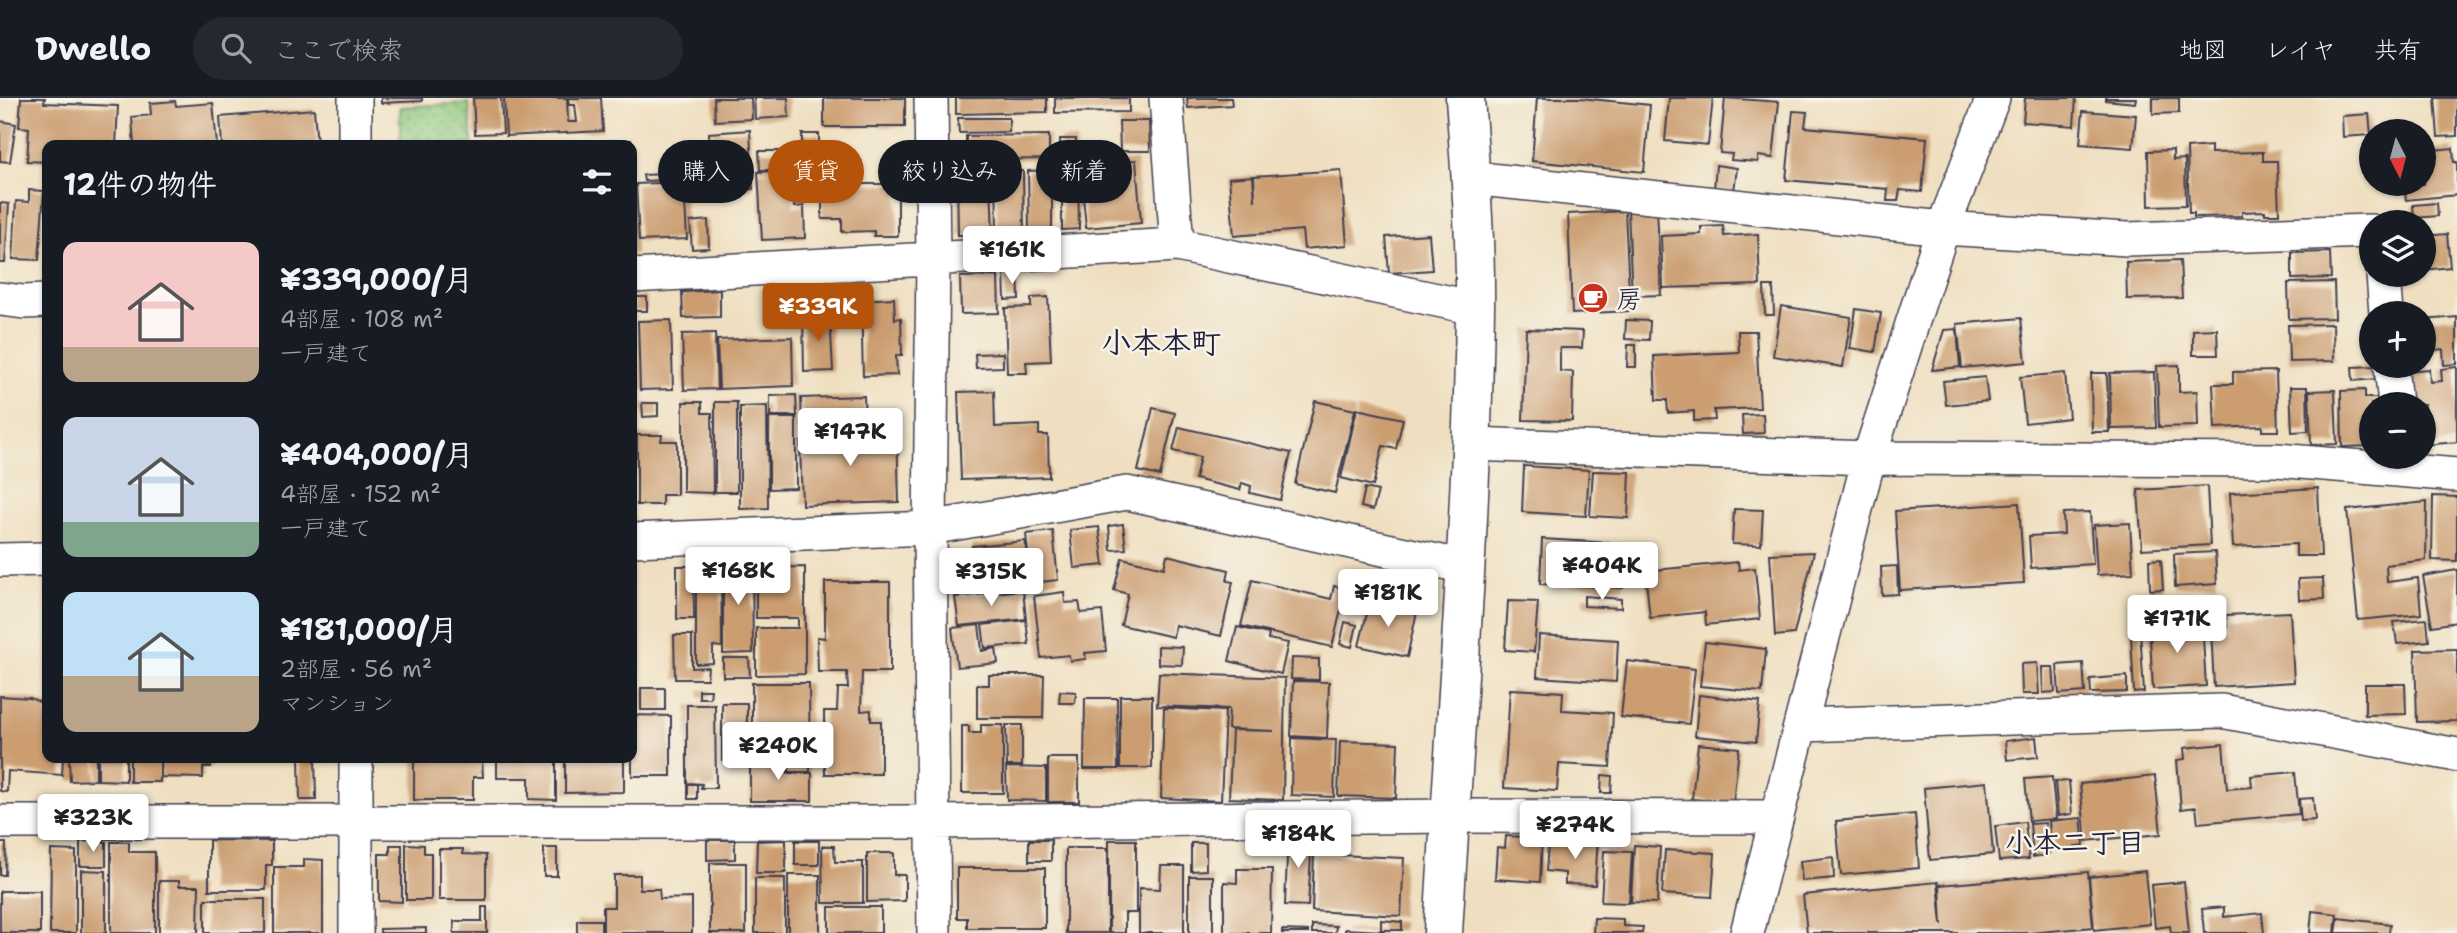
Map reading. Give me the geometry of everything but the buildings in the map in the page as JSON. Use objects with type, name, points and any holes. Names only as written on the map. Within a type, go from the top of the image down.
[{"type":"street","points":[[355,98],[355,140]]},
{"type":"street","points":[[931,98],[933,259],[930,528],[934,933]]},
{"type":"street","points":[[1166,98],[1177,246]]},
{"type":"street","points":[[1443,933],[1465,567],[1475,308],[1471,178],[1465,98]]},
{"type":"street","points":[[1747,933],[1869,457],[1944,228],[1993,98]]},
{"type":"street","points":[[1471,178],[1944,228],[2127,239],[2359,231]]},
{"type":"street","points":[[637,276],[1177,246],[1475,308]]},
{"type":"street","points":[[0,299],[42,301]]},
{"type":"street","points":[[1470,444],[1869,457],[2359,462]]},
{"type":"street","points":[[2428,469],[2457,475]]},
{"type":"street","points":[[637,540],[930,528],[1127,493],[1465,567]]},
{"type":"street","points":[[0,560],[42,559]]},
{"type":"street","points":[[1802,725],[2221,711],[2457,755]]},
{"type":"street","points":[[356,763],[356,933]]},
{"type":"street","points":[[0,822],[934,822],[1450,816],[1777,817]]},
{"type":"green space","points":[[469,103],[472,140],[400,140],[400,107]]},
{"type":"place","name":"房","points":[[1593,298]]},
{"type":"district","name":"小本本町","points":[[1161,342]]},
{"type":"district","name":"小本二丁目","points":[[2075,842]]}]
